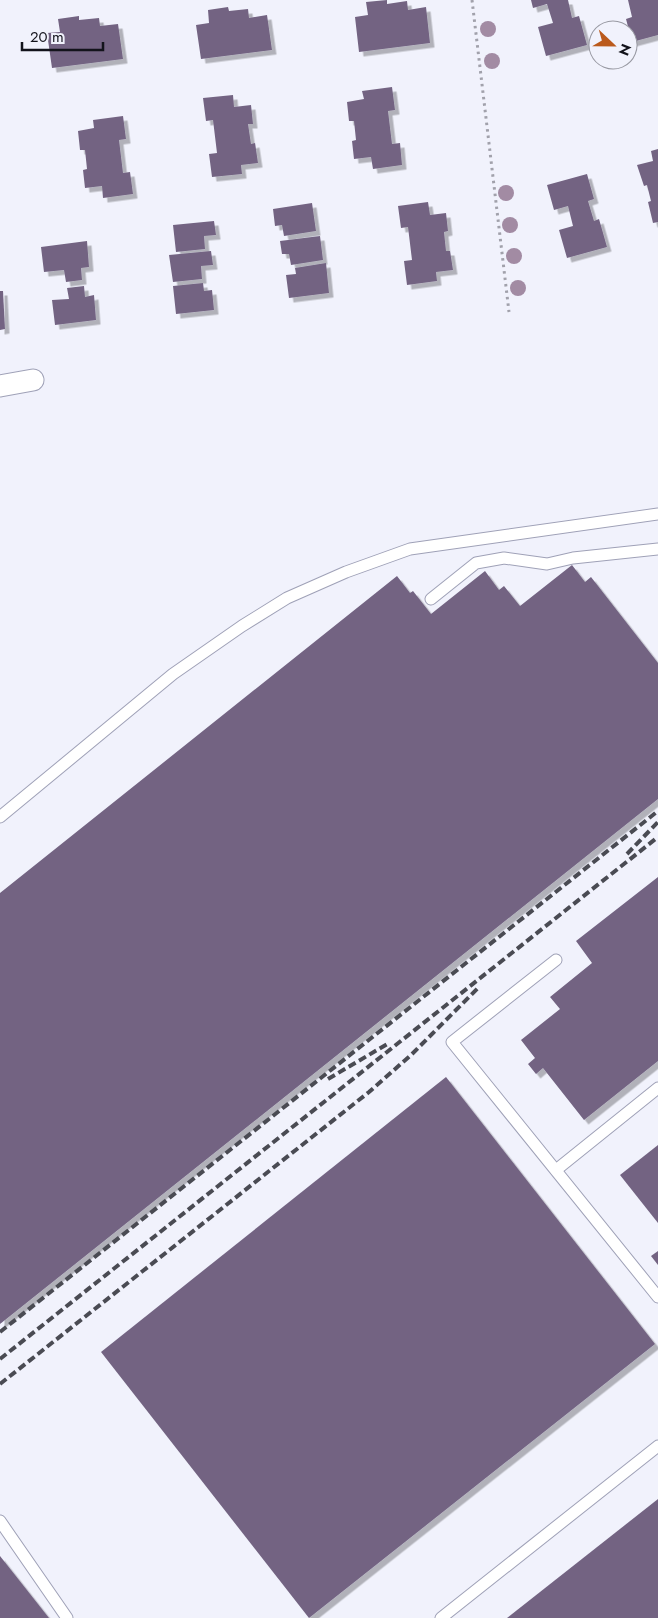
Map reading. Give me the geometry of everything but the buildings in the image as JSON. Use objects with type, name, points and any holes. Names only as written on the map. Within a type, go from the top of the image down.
[{"type":"street","points":[[0,386],[33,380]]},
{"type":"lane","points":[[0,817],[173,674],[242,626],[287,598],[346,572],[410,549],[658,514]]},
{"type":"lane","points":[[431,599],[476,563],[504,558],[547,564],[573,558],[658,549]]},
{"type":"lane","points":[[556,960],[452,1042],[658,1297]]},
{"type":"lane","points":[[556,1170],[658,1088]]},
{"type":"lane","points":[[441,1618],[658,1446]]},
{"type":"lane","points":[[0,1521],[67,1618]]},
{"type":"path","points":[[472,0],[509,312]]},
{"type":"railway","points":[[0,1332],[658,811]]},
{"type":"railway","points":[[627,854],[658,822]]},
{"type":"railway","points":[[0,1359],[658,837]]},
{"type":"railway","points":[[0,1384],[369,1092],[411,1055],[479,987]]},
{"type":"railway","points":[[328,1079],[389,1043]]}]
